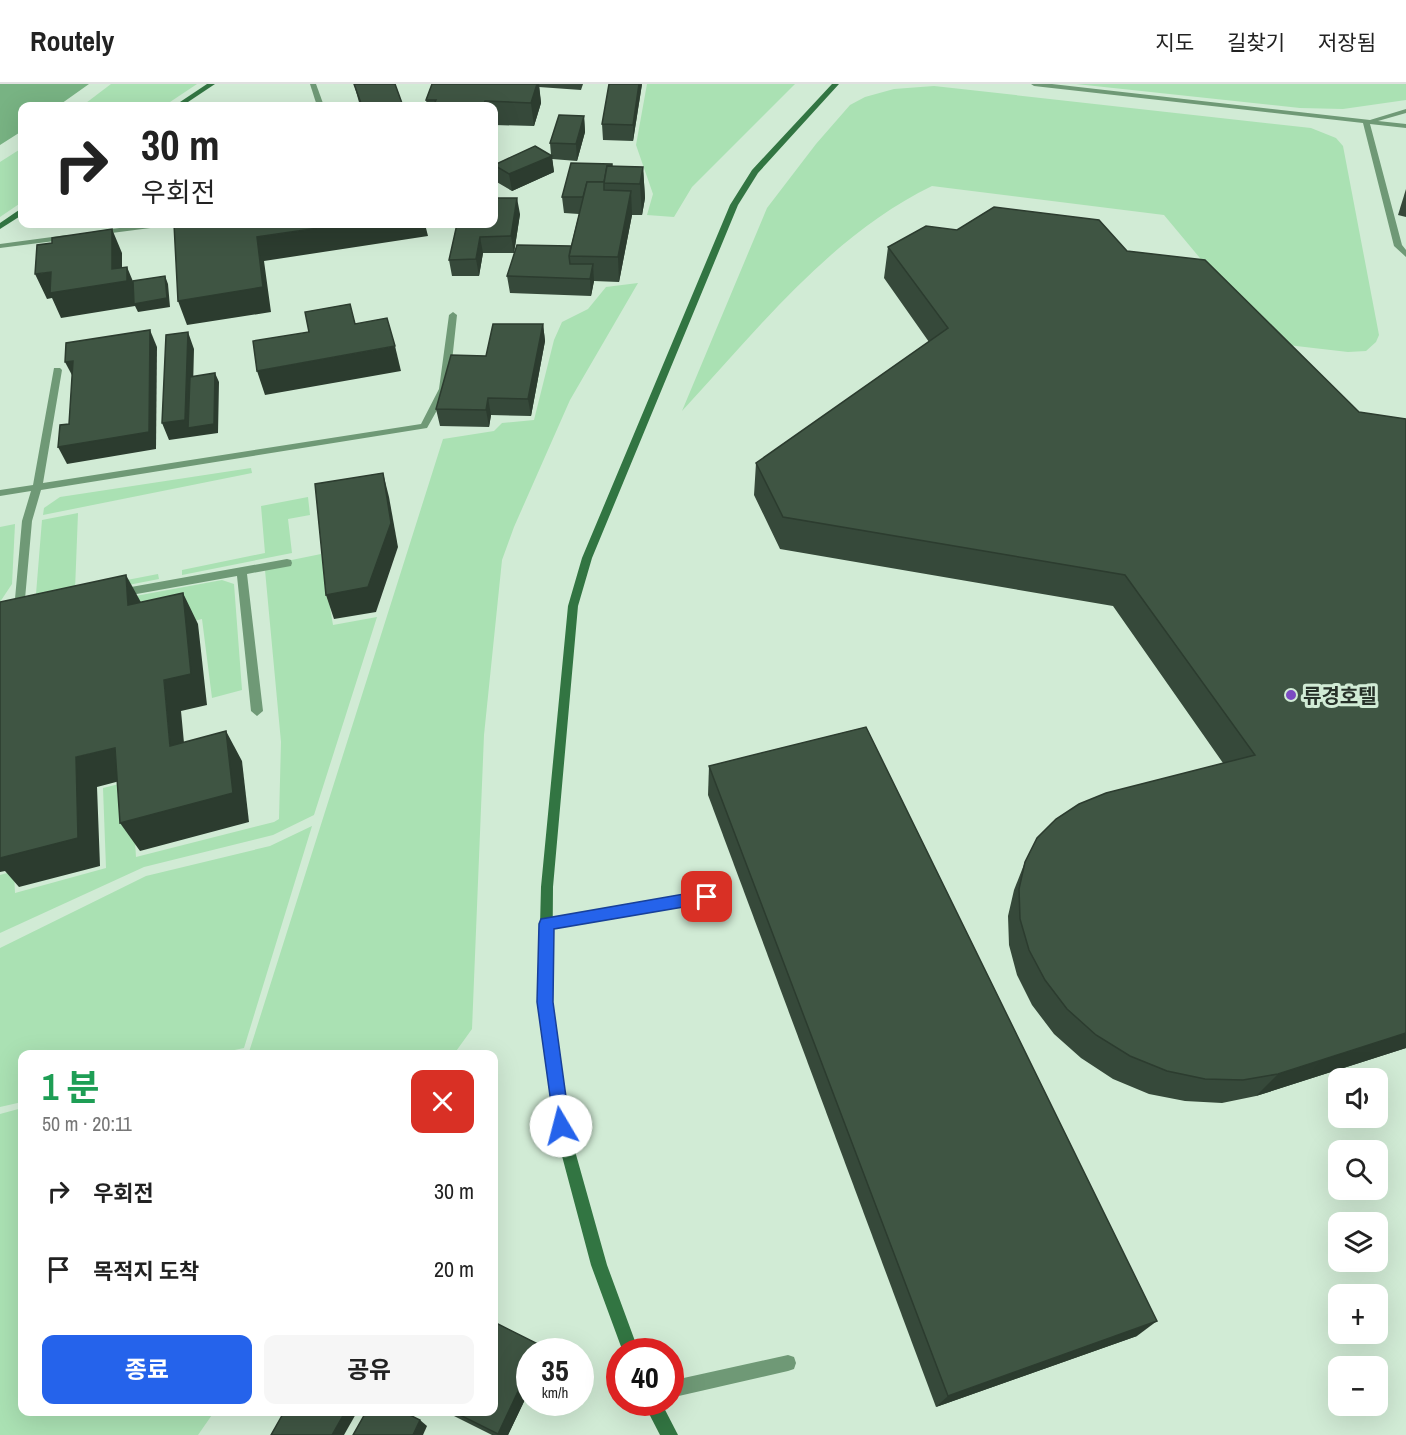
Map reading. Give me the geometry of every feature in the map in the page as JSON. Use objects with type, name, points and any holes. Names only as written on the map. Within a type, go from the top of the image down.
[{"type":"street","points":[[184,102],[212,84]]},
{"type":"street","points":[[626,1338],[599,1265],[561,1126],[545,1002],[547,887],[573,606],[587,558],[735,205],[755,172],[836,84]]},
{"type":"street","points":[[0,227],[18,215]]},
{"type":"street","points":[[659,1416],[669,1435]]},
{"type":"lane","points":[[313,84],[320,102]]},
{"type":"lane","points":[[1034,84],[1406,126]]},
{"type":"lane","points":[[1366,122],[1406,111]]},
{"type":"lane","points":[[1366,122],[1398,246],[1406,255]]},
{"type":"lane","points":[[83,235],[136,228]]},
{"type":"lane","points":[[0,246],[71,237]]},
{"type":"lane","points":[[0,493],[424,426],[444,389],[453,315]]},
{"type":"lane","points":[[31,608],[14,611],[27,521],[37,488],[57,370]]},
{"type":"lane","points":[[113,594],[287,563]]},
{"type":"lane","points":[[242,572],[257,711]]},
{"type":"lane","points":[[546,924],[707,897]]},
{"type":"lane","points":[[684,1387],[788,1363]]},
{"type":"shaded area","points":[[0,84],[89,84],[64,102],[18,102],[18,134],[0,145]]},
{"type":"shaded area","points":[[111,84],[197,84],[170,102],[87,102]]},
{"type":"shaded area","points":[[647,84],[795,84],[692,187],[674,217],[647,215],[653,194],[636,145]]},
{"type":"shaded area","points":[[1076,84],[1406,84],[1406,100],[1343,109],[1300,108]]},
{"type":"shaded area","points":[[934,86],[1311,128],[1336,138],[1343,146],[1379,335],[1376,342],[1366,351],[1348,352],[1279,344],[1265,336],[1164,215],[932,186],[895,206],[828,257],[767,317],[682,411],[767,208],[816,144],[850,105],[865,97],[894,89]]},
{"type":"shaded area","points":[[18,151],[18,205],[0,217],[0,162]]},
{"type":"shaded area","points":[[638,283],[570,400],[514,527],[502,560],[484,735],[472,1029],[457,1050],[250,1050],[443,439],[494,431],[502,423],[534,420],[554,340],[562,322],[588,309],[606,287]]},
{"type":"shaded area","points":[[251,468],[252,473],[43,515],[44,508],[60,497]]},
{"type":"shaded area","points":[[308,497],[310,515],[288,519],[292,553],[182,575],[182,570],[265,553],[261,506]]},
{"type":"shaded area","points":[[78,513],[75,590],[158,574],[159,579],[56,599],[40,597],[36,594],[42,520]]},
{"type":"shaded area","points":[[15,524],[12,584],[0,602],[0,527]]},
{"type":"shaded area","points":[[321,554],[333,625],[377,617],[314,815],[273,835],[144,867],[0,933],[0,875],[14,871],[15,893],[106,868],[103,788],[131,781],[136,857],[279,819],[281,742],[265,570],[272,564]]},
{"type":"shaded area","points":[[222,580],[234,584],[242,690],[212,698],[202,619],[149,632],[0,621]]},
{"type":"shaded area","points":[[312,826],[244,1048],[235,1050],[18,1050],[18,1103],[0,1107],[0,948],[146,876],[270,846]]},
{"type":"shaded area","points":[[18,1109],[18,1416],[211,1416],[198,1435],[0,1435],[0,1114]]},
{"type":"building","points":[[354,84],[395,84],[402,102],[361,102]]},
{"type":"building","points":[[432,84],[537,84],[531,103],[426,100]]},
{"type":"building","points":[[609,84],[639,84],[633,125],[602,124]]},
{"type":"building","points":[[559,115],[584,116],[576,144],[550,143]]},
{"type":"building","points":[[535,146],[552,156],[509,174],[498,167],[498,163]]},
{"type":"building","points":[[571,163],[612,164],[612,166],[607,166],[604,182],[587,182],[583,197],[562,197]]},
{"type":"building","points":[[607,166],[643,167],[640,184],[604,183]]},
{"type":"building","points":[[587,182],[604,182],[604,190],[631,191],[618,257],[569,256]]},
{"type":"building","points":[[498,198],[517,198],[511,236],[480,237],[476,259],[449,260],[456,228],[498,228]]},
{"type":"building","name":"류경호텔","points":[[994,207],[1099,220],[1127,251],[1205,260],[1359,412],[1406,419],[1406,1033],[1278,1074],[1243,1080],[1205,1079],[1167,1071],[1130,1056],[1096,1035],[1067,1009],[1045,980],[1029,950],[1020,919],[1019,889],[1025,862],[1037,838],[1056,819],[1079,804],[1106,793],[1255,755],[1125,575],[783,517],[756,463],[948,328],[888,247],[926,226],[957,230]]},
{"type":"building","points":[[174,228],[319,228],[257,237],[263,287],[178,301]]},
{"type":"building","points":[[112,229],[112,269],[127,267],[127,281],[50,293],[51,272],[35,274],[37,245],[52,243],[52,238]]},
{"type":"building","points":[[517,245],[571,246],[570,264],[593,264],[590,279],[507,276]]},
{"type":"building","points":[[165,276],[167,298],[134,304],[133,281]]},
{"type":"building","points":[[350,304],[355,324],[387,318],[395,346],[257,371],[253,341],[309,332],[305,312]]},
{"type":"building","points":[[493,324],[543,324],[528,399],[488,398],[486,410],[436,409],[451,355],[486,356]]},
{"type":"building","points":[[150,330],[149,432],[58,447],[60,425],[69,424],[73,361],[65,362],[66,343]]},
{"type":"building","points":[[188,332],[185,420],[162,423],[166,335]]},
{"type":"building","points":[[215,373],[214,424],[188,428],[190,377]]},
{"type":"building","points":[[383,473],[391,523],[368,587],[326,595],[315,484]]},
{"type":"building","points":[[126,575],[128,605],[183,593],[191,674],[164,680],[170,746],[226,731],[233,793],[120,823],[115,748],[76,757],[78,838],[0,858],[0,602]]},
{"type":"building","points":[[866,727],[1157,1321],[948,1396],[709,766]]},
{"type":"building","points":[[498,1324],[526,1338],[516,1338],[516,1396],[498,1434],[462,1416],[498,1416]]},
{"type":"building","points":[[282,1416],[343,1416],[332,1435],[271,1435]]},
{"type":"building","points":[[364,1416],[412,1416],[420,1420],[413,1435],[353,1435]]},
{"type":"place","name":"류경호텔","points":[[1291,695]]},
{"type":"route","points":[[561,1126],[545,1002],[546,924],[707,897]]}]
